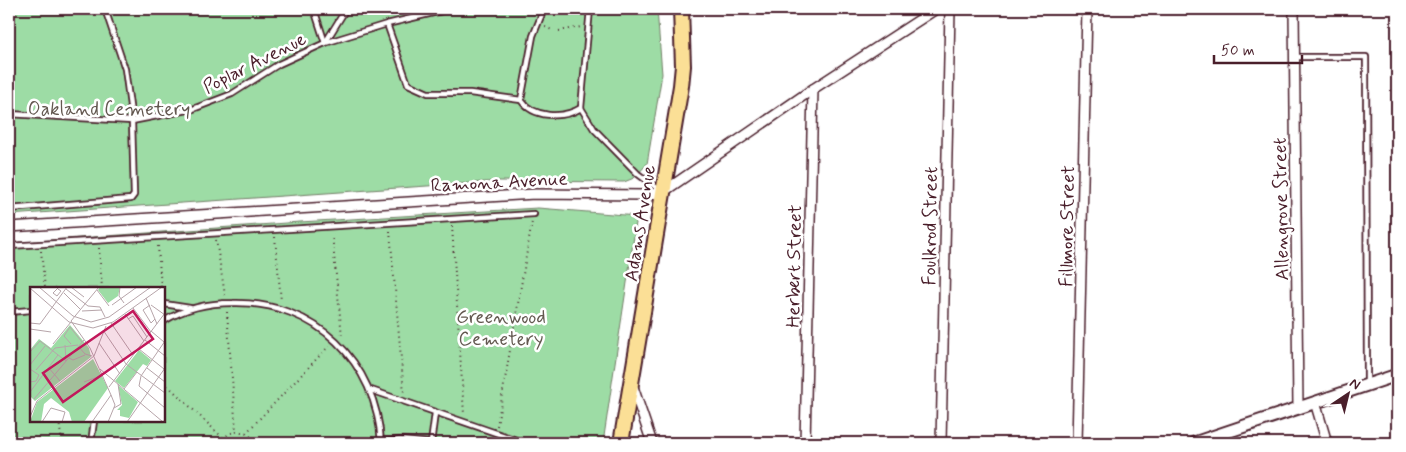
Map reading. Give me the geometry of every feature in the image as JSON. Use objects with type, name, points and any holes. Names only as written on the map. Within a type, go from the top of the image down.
[{"type":"main road","name":"Adams Avenue","points":[[621,443],[682,75],[683,55],[680,9]]},
{"type":"street","name":"Ramona Avenue","points":[[9,228],[535,194],[646,195],[663,192],[813,89],[936,9]]},
{"type":"street","name":"Foulkrod Street","points":[[942,443],[950,9]]},
{"type":"street","name":"Fillmore Street","points":[[1078,443],[1087,9]]},
{"type":"street","name":"Allengrove Street","points":[[1294,9],[1298,409]]},
{"type":"street","name":"Herbert Street","points":[[805,443],[813,89]]},
{"type":"street","points":[[1194,443],[1397,375]]},
{"type":"street","points":[[632,383],[652,443]]},
{"type":"street","points":[[1315,402],[1327,443]]},
{"type":"lane","points":[[9,209],[131,199],[134,195],[132,122],[125,69],[105,9]]},
{"type":"lane","points":[[314,9],[325,43]]},
{"type":"lane","points":[[325,43],[346,9]]},
{"type":"lane","name":"Poplar Avenue","points":[[9,114],[132,122],[193,109],[232,94],[279,64],[325,43],[387,24],[450,9]]},
{"type":"lane","points":[[544,9],[532,36],[521,100],[526,108],[535,112],[565,116],[581,108]]},
{"type":"lane","points":[[590,9],[581,108],[594,129],[638,174],[663,192]]},
{"type":"lane","points":[[387,24],[408,84],[428,93],[470,94],[521,100]]},
{"type":"lane","points":[[1295,57],[1366,57],[1367,385]]},
{"type":"lane","points":[[9,246],[534,214]]},
{"type":"lane","points":[[165,321],[191,309],[226,303],[252,302],[281,309],[300,316],[318,327],[344,349],[359,368],[371,390],[379,417],[382,443],[400,440],[431,443],[435,413]]},
{"type":"lane","points":[[165,304],[191,309]]},
{"type":"lane","points":[[9,312],[30,310]]},
{"type":"lane","points":[[371,390],[465,424],[525,443]]},
{"type":"lane","points":[[92,443],[94,422]]},
{"type":"path","points":[[559,31],[576,27],[589,27]]},
{"type":"path","points":[[496,434],[534,214]]},
{"type":"path","points":[[452,218],[465,424]]},
{"type":"path","points":[[390,222],[405,402]]},
{"type":"path","points":[[332,226],[344,349]]},
{"type":"path","points":[[274,230],[281,309]]},
{"type":"path","points":[[215,233],[226,303],[236,432]]},
{"type":"path","points":[[157,237],[161,287]]},
{"type":"path","points":[[99,240],[102,287]]},
{"type":"path","points":[[40,244],[45,287]]},
{"type":"path","points":[[246,433],[334,340]]},
{"type":"path","points":[[165,383],[223,438]]},
{"type":"path","points":[[60,422],[62,443]]},
{"type":"path","points":[[220,443],[228,434],[236,432],[252,436],[256,443]]},
{"type":"path","points":[[359,443],[382,443]]},
{"type":"green space","name":"Oakland Cemetery","points":[[9,9],[657,9],[662,74],[647,164],[634,178],[624,182],[499,181],[9,215]]},
{"type":"green space","name":"Greenwood Cemetery","points":[[538,208],[637,216],[603,443],[9,443],[9,243],[300,222]]}]
